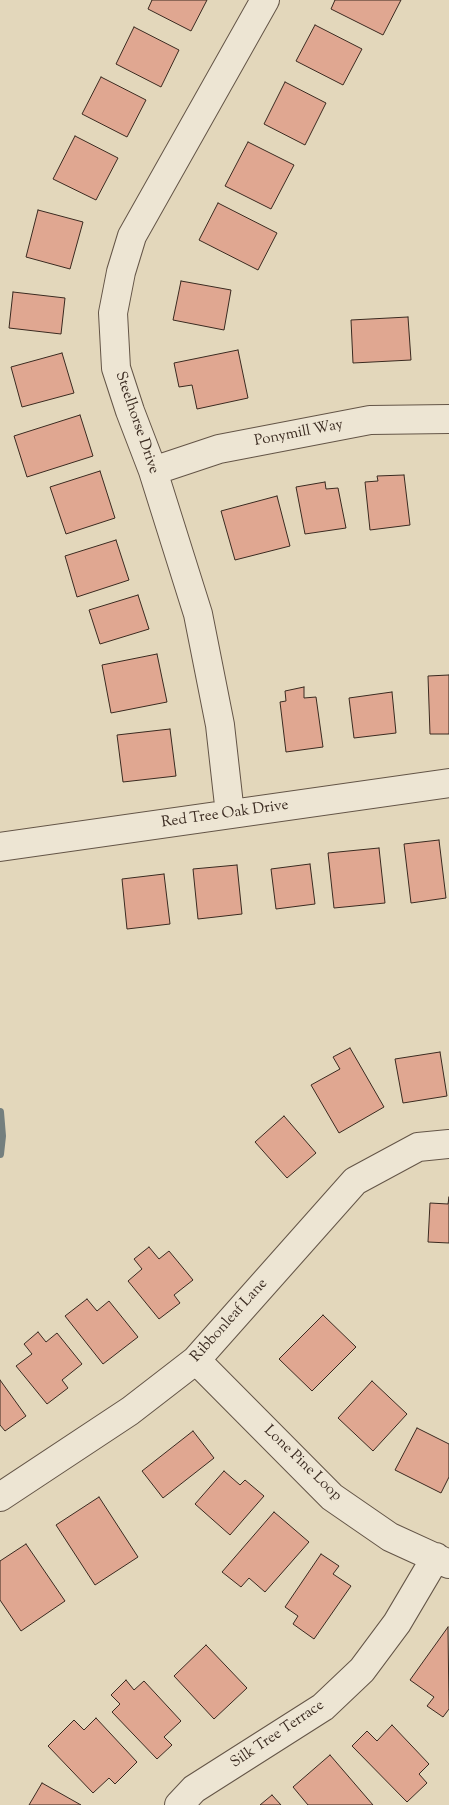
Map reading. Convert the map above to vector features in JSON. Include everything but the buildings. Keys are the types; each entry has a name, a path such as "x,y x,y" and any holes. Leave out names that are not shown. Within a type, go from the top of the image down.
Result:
{"street":[{"name":"Steelhorse Drive","path":"230,814 220,725 198,614 153,471 116,368 113,313 121,272 132,236 266,0"},
{"name":"Ponymill Way","path":"153,471 219,449 370,420 449,419"},
{"name":"Red Tree Oak Drive","path":"0,847 449,783"},
{"name":"Ribbonleaf Lane","path":"0,1497 130,1411 196,1360 355,1181 418,1147 449,1144"},
{"name":"Lone Pine Loop","path":"196,1360 332,1497 390,1537 443,1560"},
{"name":"Silk Tree Terrace","path":"179,1805 194,1790 323,1707 362,1670 443,1560"}],"waterway":[{"path":"0,1112 2,1136 0,1154"}]}
